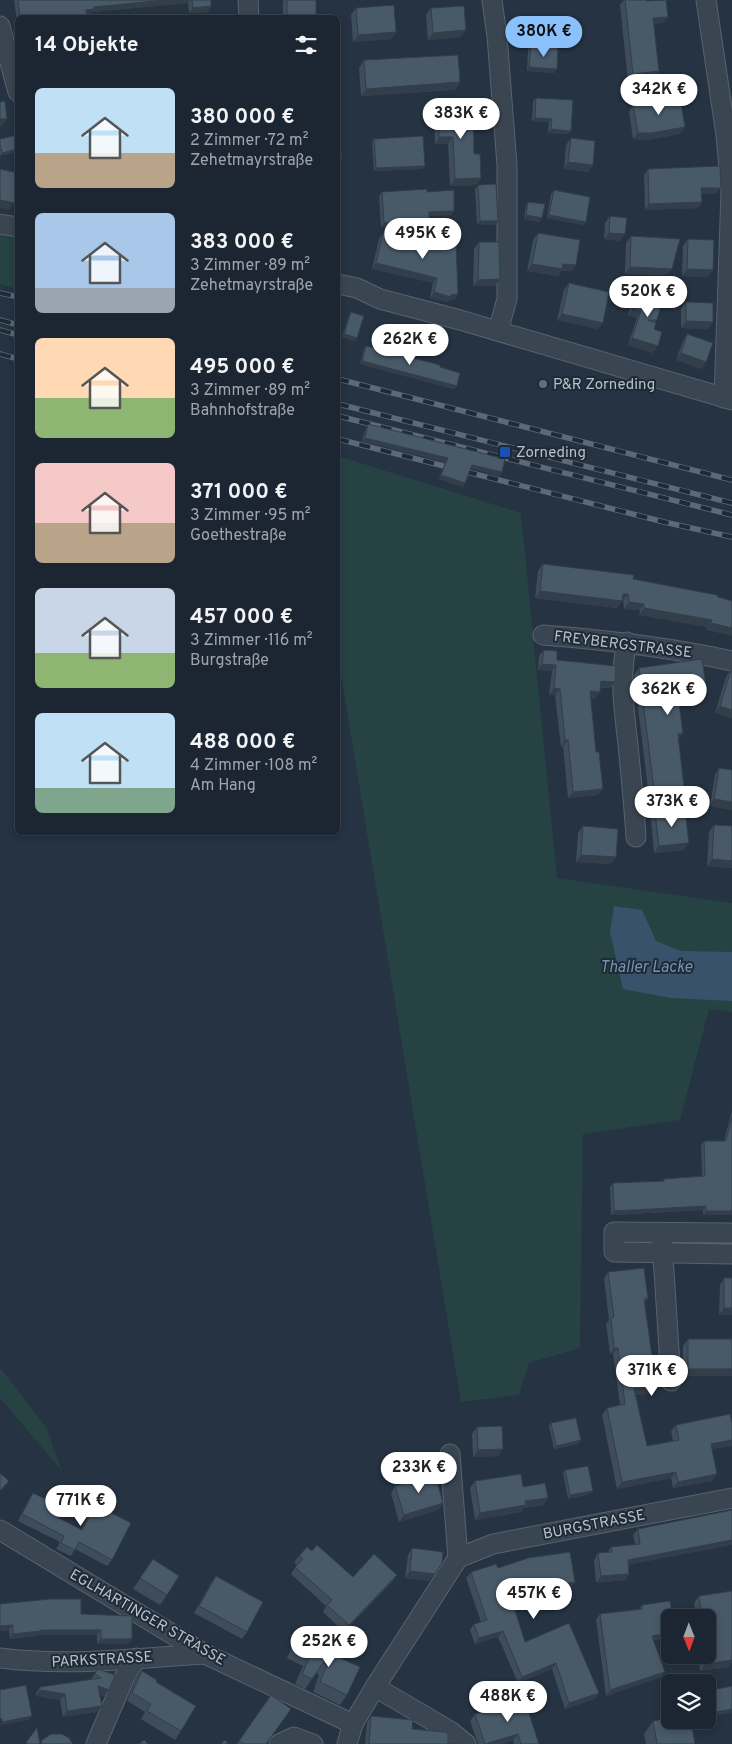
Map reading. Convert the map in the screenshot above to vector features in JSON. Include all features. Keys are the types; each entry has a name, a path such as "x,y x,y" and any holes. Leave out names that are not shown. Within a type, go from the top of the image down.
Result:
{"street":[{"path":"248,0 249,15"},
{"path":"492,0 498,36 507,165 507,299 498,331"},
{"path":"340,284 357,288 380,299 498,331 728,399 730,184 726,135 706,0"},
{"path":"0,26 15,81"},
{"path":"0,224 15,226"},
{"name":"FREYBERGSTRASSE","path":"543,635 627,642 692,652 732,661"},
{"path":"627,642 622,666 622,692 636,837"},
{"path":"732,1233 614,1232 614,1252 732,1254"},
{"path":"661,1233 664,1253 671,1381"},
{"path":"347,1744 353,1724 375,1687 458,1558 450,1454"},
{"name":"BURGSTRASSE","path":"458,1558 493,1544 732,1498"},
{"name":"EGLHARTINGER STRASSE","path":"0,1530 205,1654 353,1724"},
{"name":"PARKSTRASSE","path":"0,1658 42,1662 205,1654"},
{"path":"96,1744 126,1674 137,1658"},
{"path":"375,1687 450,1731 466,1744"},
{"path":"279,1744 294,1737 312,1744"}],"green space":[{"path":"0,230 15,233 15,288 0,284"},
{"path":"340,457 521,513 557,878 732,903 732,1012 709,1009 680,1120 583,1134 580,1348 529,1363 519,1395 461,1402 340,669"},
{"path":"0,1368 46,1427 62,1471 0,1398"}],"water":[{"name":"Thaller Lacke","path":"614,906 642,910 656,941 681,951 732,952 732,1001 671,998 623,989 610,932"}],"building":[{"path":"18,0 166,0 94,7 94,9 86,10 87,15 20,15"},
{"path":"192,0 211,0 211,6 193,8"},
{"path":"287,0 316,0 316,15 287,15"},
{"path":"625,0 666,0 668,17 653,18 659,71 633,74"},
{"path":"394,5 396,32 358,35 356,8"},
{"path":"464,6 466,30 433,33 431,8"},
{"path":"531,46 558,48 557,69 529,67"},
{"path":"458,55 460,82 366,89 364,60"},
{"path":"680,97 685,127 652,133 638,133 633,105"},
{"path":"536,98 573,100 571,131 551,129 552,119 535,118"},
{"path":"5,101 7,119 0,119 0,102"},
{"path":"473,106 474,154 480,154 481,178 455,179 453,137 439,137 438,107"},
{"path":"15,136 15,150 2,153 0,139"},
{"path":"423,136 425,166 376,168 374,139"},
{"path":"571,138 595,141 593,165 568,162"},
{"path":"720,166 721,188 701,188 702,202 649,204 648,169"},
{"path":"0,169 15,172 14,203 0,200"},
{"path":"496,184 498,221 480,221 478,185"},
{"path":"427,189 427,192 454,190 454,211 429,212 429,220 384,223 382,192"},
{"path":"554,190 590,197 586,222 549,215"},
{"path":"528,202 545,204 542,218 526,215"},
{"path":"610,216 627,218 625,234 609,233"},
{"path":"383,233 441,247 440,241 456,240 458,294 451,295 451,297 434,292 437,278 376,263"},
{"path":"538,233 580,240 576,265 563,264 562,269 532,264"},
{"path":"631,236 680,239 672,269 630,267"},
{"path":"688,239 714,240 713,270 687,269"},
{"path":"479,242 499,242 500,279 478,280"},
{"path":"569,283 609,292 603,323 562,314"},
{"path":"638,290 663,297 657,320 648,320 656,323 654,329 662,332 658,346 632,338 641,311 633,308"},
{"path":"686,302 713,303 713,322 686,321"},
{"path":"351,312 364,316 357,338 344,334"},
{"path":"687,334 713,343 706,362 681,353"},
{"path":"366,346 440,365 440,367 460,373 457,386 362,361"},
{"path":"368,424 505,459 502,472 472,465 465,483 441,475 448,458 365,438"},
{"path":"543,564 634,575 633,579 717,595 732,601 732,628 711,623 712,620 644,608 644,604 629,602 628,594 623,594 622,601 540,591"},
{"path":"544,650 557,651 557,660 616,666 615,682 601,681 600,692 590,691 596,752 599,752 603,789 573,792 568,740 565,740 560,689 554,688 556,665 542,664"},
{"path":"702,659 707,692 678,695 683,733 678,734 684,787 654,790 639,668"},
{"path":"732,671 732,710 720,706"},
{"path":"719,768 732,770 732,802 714,799"},
{"path":"685,810 689,843 659,846 655,813"},
{"path":"714,825 732,826 732,861 712,859"},
{"path":"583,826 618,829 616,857 581,855"},
{"path":"732,1117 732,1211 706,1211 706,1206 614,1211 613,1183 664,1181 664,1179 705,1176 704,1141 726,1141"},
{"path":"644,1268 648,1298 644,1299 652,1356 655,1356 659,1386 634,1389 647,1446 679,1440 676,1425 730,1414 732,1440 711,1444 717,1474 678,1482 676,1472 622,1482 607,1408 625,1404 618,1348 614,1348 611,1318 614,1317 608,1272"},
{"path":"724,1278 732,1278 732,1308 724,1308"},
{"path":"688,1339 732,1339 732,1369 688,1369"},
{"path":"576,1418 581,1440 556,1446 551,1423"},
{"path":"502,1426 503,1449 478,1450 477,1427"},
{"path":"588,1466 593,1491 570,1495 565,1470"},
{"path":"0,1473 9,1481 0,1491"},
{"path":"435,1474 443,1503 404,1515 395,1486"},
{"path":"521,1474 523,1487 545,1483 548,1498 525,1501 526,1505 480,1513 475,1481"},
{"path":"33,1493 62,1507 57,1517 82,1530 96,1505 131,1523 112,1560 79,1542 75,1550 61,1543 64,1536 22,1514"},
{"path":"732,1510 732,1540 628,1560 629,1574 601,1576 598,1553 612,1552 611,1547 640,1544 638,1529"},
{"path":"317,1545 353,1577 374,1554 397,1575 349,1625 327,1605 332,1600 295,1567 303,1559 299,1556 307,1547 312,1551"},
{"path":"412,1548 443,1552 442,1563 435,1574 410,1571"},
{"path":"570,1552 575,1582 534,1589 535,1591 511,1598 525,1642 569,1623 599,1693 569,1703 556,1663 522,1677 503,1631 479,1638 474,1624 487,1620 471,1572 496,1564 498,1568 528,1558"},
{"path":"153,1559 179,1576 167,1595 140,1578"},
{"path":"216,1576 263,1602 247,1632 199,1606"},
{"path":"732,1591 732,1660 716,1662 716,1609 701,1609 699,1596"},
{"path":"50,1599 81,1599 81,1614 132,1616 132,1639 101,1639 101,1630 41,1630 13,1634 13,1625 0,1626 0,1604"},
{"path":"670,1601 671,1609 661,1609 661,1634 652,1636 665,1672 610,1690 600,1614 642,1609 642,1605"},
{"path":"298,1639 360,1667 347,1695 320,1682 327,1665 323,1663 312,1679 302,1674 310,1656 294,1647"},
{"path":"97,1669 115,1675 109,1690 98,1686 102,1706 67,1711 65,1694 40,1690 40,1687 101,1678 95,1674"},
{"path":"142,1671 157,1680 156,1682 196,1706 181,1731 147,1711 151,1704 132,1693"},
{"path":"26,1685 32,1716 2,1722 2,1719 0,1719 0,1690"},
{"path":"732,1686 732,1709 717,1712 716,1689"},
{"path":"271,1695 291,1709 266,1744 244,1744 239,1741"},
{"path":"524,1698 539,1744 521,1744 518,1734 485,1744 475,1714"},
{"path":"371,1716 413,1720 412,1729 445,1732 448,1733 448,1743 461,1744 369,1744"},
{"path":"661,1720 661,1729 692,1729 695,1744 657,1744 653,1721"},
{"path":"37,1728 40,1744 26,1744 27,1741"},
{"path":"51,1734 62,1734 69,1738 73,1744 41,1744 42,1740"},
{"path":"144,1740 148,1744 139,1744"}],"railway":[{"path":"0,293 15,296"},
{"path":"0,320 15,324"},
{"path":"0,330 15,334"},
{"path":"0,354 15,358"},
{"path":"340,380 732,480"},
{"path":"340,405 732,503"},
{"path":"340,417 732,515"},
{"path":"340,440 664,522 732,537"}],"place":[{"name":"P&R Zorneding","path":"543,384"},
{"name":"Zorneding","path":"505,452"}]}
